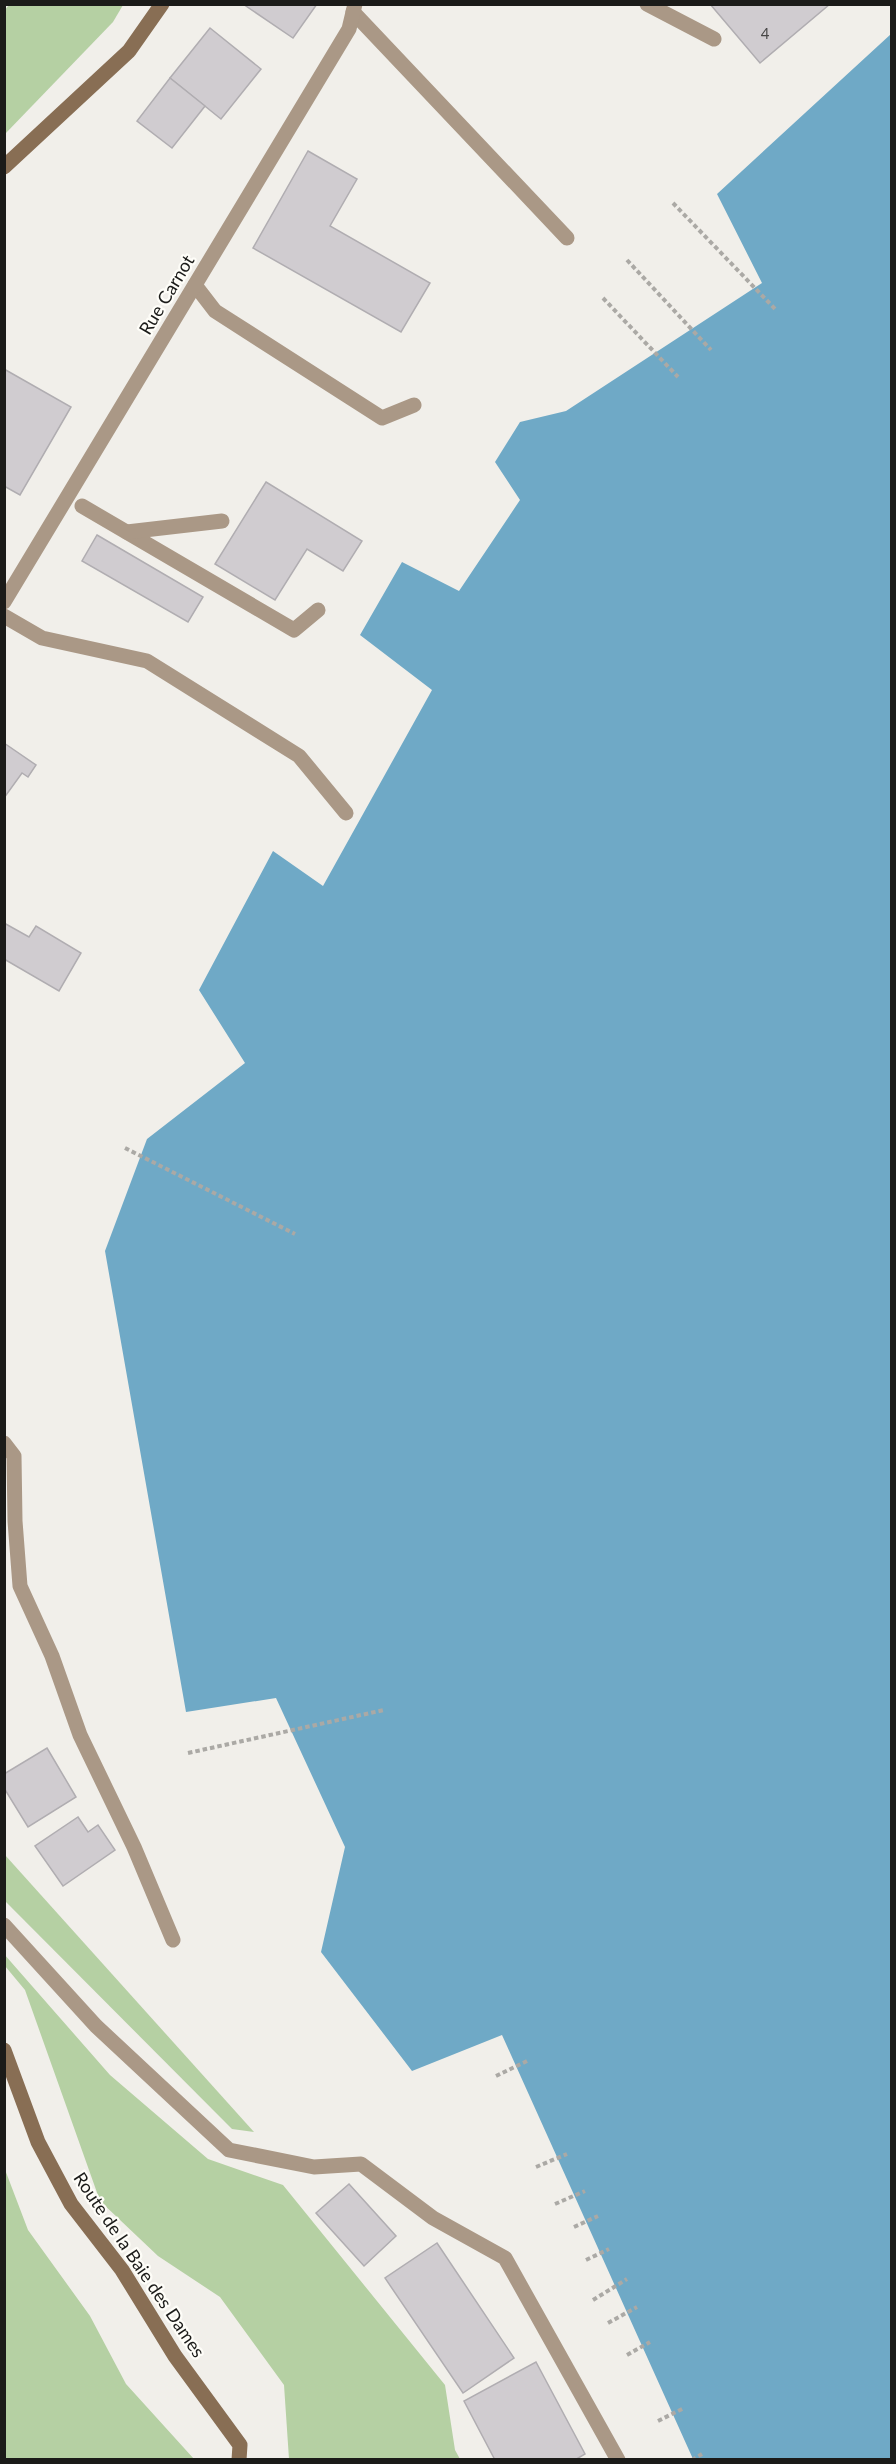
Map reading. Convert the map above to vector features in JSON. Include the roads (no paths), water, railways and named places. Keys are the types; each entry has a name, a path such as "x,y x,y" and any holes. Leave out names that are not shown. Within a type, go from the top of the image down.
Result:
{"main road":[{"path":"4,167 129,51 162,4"},
{"name":"Route de la Baie des Dames","path":"4,2050 38,2142 71,2204 122,2270 175,2356 241,2455"}],"street":[{"path":"647,4 714,39"},
{"path":"354,8 567,238"},
{"name":"Rue Carnot","path":"4,602 349,29 354,8"},
{"path":"195,285 215,311 382,418 414,405"},
{"path":"82,506 294,630 318,610"},
{"path":"127,532 222,521"},
{"path":"4,616 42,638 147,661 299,756 346,813"},
{"path":"4,1443 14,1456 15,1521 20,1586 52,1656 81,1735 134,1847 173,1940"},
{"path":"4,1925 96,2026 229,2150 314,2167 361,2164 434,2218 505,2258 618,2460"}],"water":[{"path":"891,34 891,2459 693,2459 502,2035 412,2071 321,1952 345,1847 276,1698 186,1712 105,1251 147,1139 245,1063 199,990 273,851 323,886 432,690 360,635 402,562 459,591 520,500 495,462 520,422 566,411 762,283 717,194"}]}
